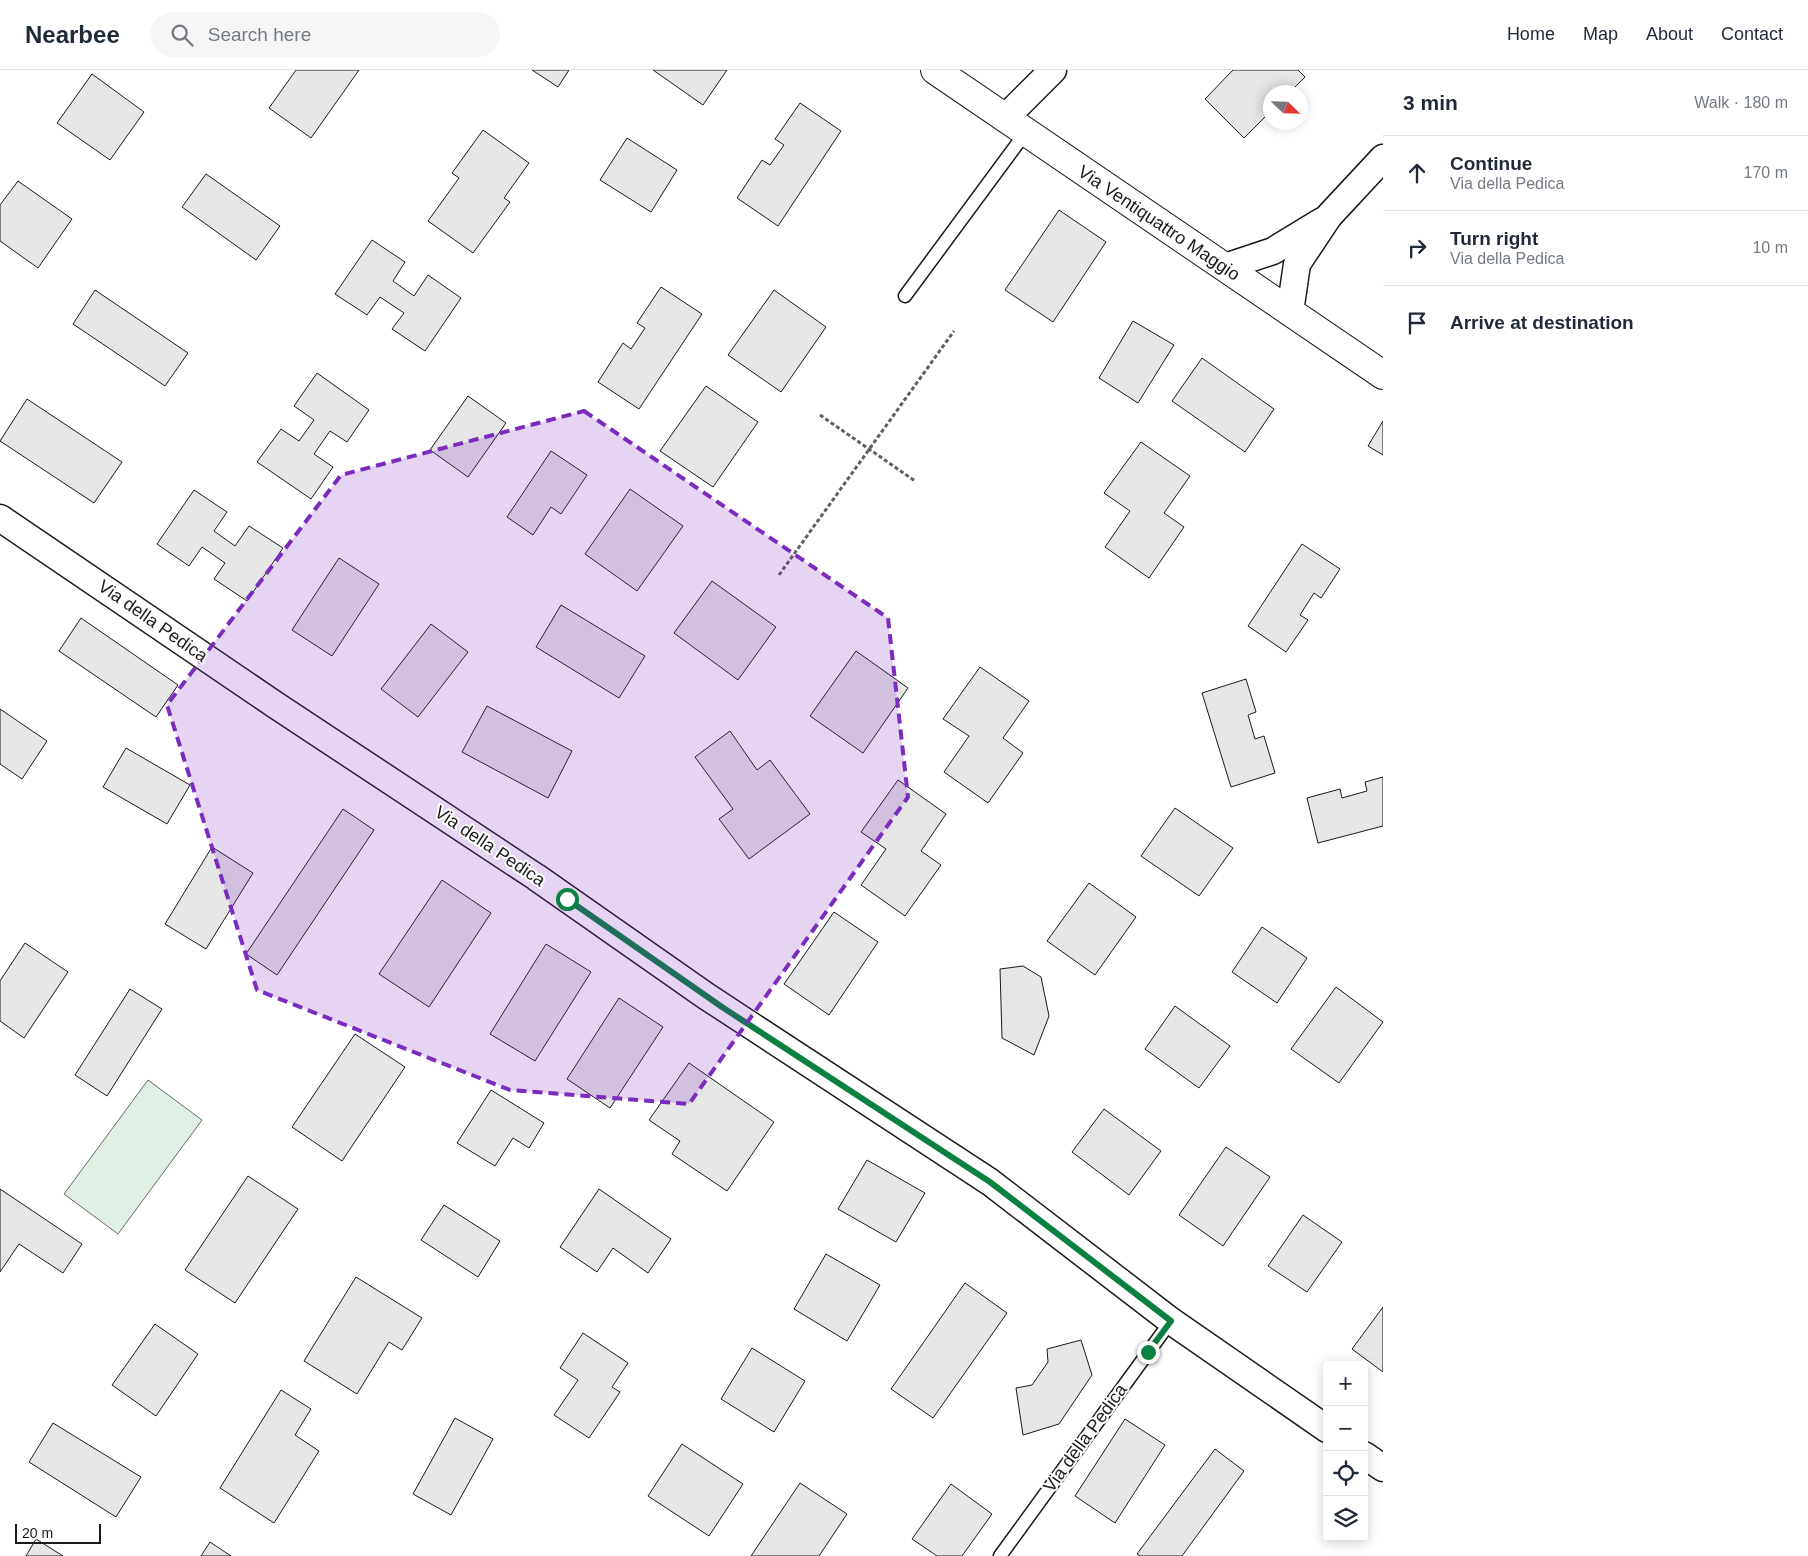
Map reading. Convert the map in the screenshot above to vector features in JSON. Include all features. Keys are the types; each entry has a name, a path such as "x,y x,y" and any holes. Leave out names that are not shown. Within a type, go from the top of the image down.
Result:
{"main road":[{"name":"Via Ventiquattro Maggio","path":"935,70 1383,375"}],"street":[{"path":"1015,125 1053,70"},
{"path":"1290,312 1297,264 1329,216 1383,158"},
{"path":"1225,268 1273,251 1329,216"},
{"name":"Via della Pedica","path":"0,518 277,706 536,877 714,1002 990,1182 1171,1321 1323,1425"},
{"path":"1368,1458 1383,1468"}],"lane":[{"path":"905,296 1015,125"},
{"name":"Via della Pedica","path":"1000,1556 1171,1321"}],"path":[{"path":"779,575 954,331"},
{"path":"820,415 915,480"}],"highlighted area":[{"path":"584,411 888,618 908,797 689,1104 510,1090 257,990 167,705 341,475"}],"green space":[{"path":"148,1080 202,1120 118,1234 64,1194"}],"building":[{"path":"296,70 359,70 311,138 269,108"},
{"path":"532,70 569,70 558,87"},
{"path":"653,70 727,70 703,105"},
{"path":"1233,70 1298,70 1305,77 1297,85 1263,85 1263,119 1244,138 1205,99"},
{"path":"92,74 144,112 110,160 57,123"},
{"path":"800,103 841,131 778,226 737,198 762,160 770,165 784,145 775,139"},
{"path":"483,130 529,163 504,198 510,202 473,253 428,221 459,178 452,173"},
{"path":"627,138 677,170 651,212 600,180"},
{"path":"206,174 280,226 256,260 182,207"},
{"path":"18,181 72,219 38,268 0,241 0,205"},
{"path":"1059,210 1106,242 1053,322 1005,290"},
{"path":"372,240 405,262 393,281 414,296 428,275 461,298 425,351 392,329 404,313 380,297 367,315 335,294"},
{"path":"661,287 702,314 639,409 598,382 623,343 631,349 645,328 637,323"},
{"path":"95,290 188,353 165,386 73,324"},
{"path":"774,290 826,327 781,392 728,355"},
{"path":"1133,321 1174,345 1138,403 1099,378"},
{"path":"1202,358 1274,409 1245,452 1172,401"},
{"path":"317,373 369,410 347,442 330,431 314,454 333,467 311,499 257,462 281,429 299,441 314,420 294,406"},
{"path":"706,386 758,422 713,487 660,451"},
{"path":"468,396 506,423 468,477 430,450"},
{"path":"27,399 122,462 94,503 0,441"},
{"path":"1383,421 1383,455 1368,446"},
{"path":"1141,442 1190,476 1164,513 1184,527 1149,578 1105,547 1130,511 1104,493"},
{"path":"551,451 587,475 561,514 551,507 533,535 507,517"},
{"path":"630,489 683,526 637,591 585,554"},
{"path":"194,490 227,512 214,531 235,546 249,526 283,548 247,601 214,579 225,563 202,547 189,566 157,544"},
{"path":"1302,544 1340,569 1321,598 1314,593 1300,615 1308,620 1286,652 1248,626"},
{"path":"339,558 379,584 332,656 292,630"},
{"path":"712,581 776,627 738,680 674,633"},
{"path":"561,605 645,656 619,698 536,647"},
{"path":"81,618 178,685 156,717 59,651"},
{"path":"431,624 468,652 418,717 381,689"},
{"path":"856,651 908,688 863,753 810,716"},
{"path":"980,667 1029,701 1003,738 1023,753 988,803 944,772 969,736 943,719"},
{"path":"1246,679 1256,712 1248,715 1255,739 1264,736 1275,773 1231,787 1202,693"},
{"path":"487,706 572,751 548,798 462,752"},
{"path":"0,709 47,741 22,779 0,764"},
{"path":"730,731 757,770 770,760 810,814 749,859 719,819 733,809 695,757"},
{"path":"126,748 190,785 167,824 103,787"},
{"path":"1383,777 1383,826 1318,843 1307,798 1340,789 1342,798 1367,791 1365,782"},
{"path":"898,780 946,814 921,851 941,865 905,916 861,885 886,849 861,832"},
{"path":"1175,808 1233,848 1199,896 1141,856"},
{"path":"343,809 374,830 277,975 246,954"},
{"path":"212,847 253,873 206,949 165,924"},
{"path":"442,880 491,913 429,1007 379,974"},
{"path":"1089,883 1136,917 1095,975 1047,941"},
{"path":"834,912 878,942 829,1015 784,984"},
{"path":"1262,927 1307,958 1277,1003 1232,972"},
{"path":"25,943 68,972 24,1038 0,1021 0,981"},
{"path":"546,944 591,972 535,1061 490,1034"},
{"path":"1023,966 1041,977 1049,1016 1034,1055 1002,1038 1000,969"},
{"path":"1336,987 1383,1022 1339,1083 1291,1049"},
{"path":"130,989 162,1009 107,1096 75,1075"},
{"path":"619,998 663,1027 610,1108 567,1079"},
{"path":"1175,1006 1230,1046 1199,1088 1145,1049"},
{"path":"355,1034 405,1067 342,1161 292,1127"},
{"path":"689,1063 774,1122 727,1191 672,1154 680,1141 649,1120"},
{"path":"491,1090 544,1123 529,1148 513,1138 495,1166 457,1143"},
{"path":"1104,1109 1161,1151 1129,1195 1072,1152"},
{"path":"1226,1147 1270,1177 1223,1246 1179,1215"},
{"path":"867,1160 925,1193 896,1242 838,1209"},
{"path":"248,1176 298,1209 235,1303 185,1270"},
{"path":"0,1189 82,1244 63,1273 19,1244 0,1272"},
{"path":"599,1189 671,1239 648,1273 613,1248 597,1272 560,1247"},
{"path":"444,1205 500,1241 478,1277 421,1240"},
{"path":"1303,1215 1342,1242 1307,1292 1268,1266"},
{"path":"826,1254 880,1285 847,1341 794,1309"},
{"path":"356,1277 422,1318 402,1350 389,1342 357,1394 304,1361"},
{"path":"965,1283 1007,1313 933,1418 891,1389"},
{"path":"1383,1307 1383,1372 1352,1349"},
{"path":"155,1324 198,1354 156,1416 112,1385"},
{"path":"583,1333 628,1363 612,1387 620,1392 589,1438 554,1415 578,1380 560,1368"},
{"path":"1081,1340 1092,1375 1059,1424 1023,1435 1016,1388 1032,1385 1048,1362 1047,1349"},
{"path":"752,1348 805,1381 774,1432 721,1399"},
{"path":"281,1390 311,1409 295,1435 319,1451 274,1523 220,1488"},
{"path":"455,1418 493,1439 451,1515 413,1494"},
{"path":"1125,1419 1165,1445 1115,1523 1075,1496"},
{"path":"53,1423 141,1477 116,1517 29,1462"},
{"path":"682,1444 743,1484 709,1536 648,1496"},
{"path":"1215,1449 1244,1471 1182,1556 1140,1556 1137,1554"},
{"path":"800,1483 847,1514 819,1556 751,1556"},
{"path":"951,1484 992,1514 962,1556 937,1556 912,1539"},
{"path":"36,1539 63,1556 26,1556"},
{"path":"210,1542 231,1556 201,1556"}],"route":[{"path":"567,899 690,986 852,1094 990,1182 1171,1321 1148,1352"}]}
